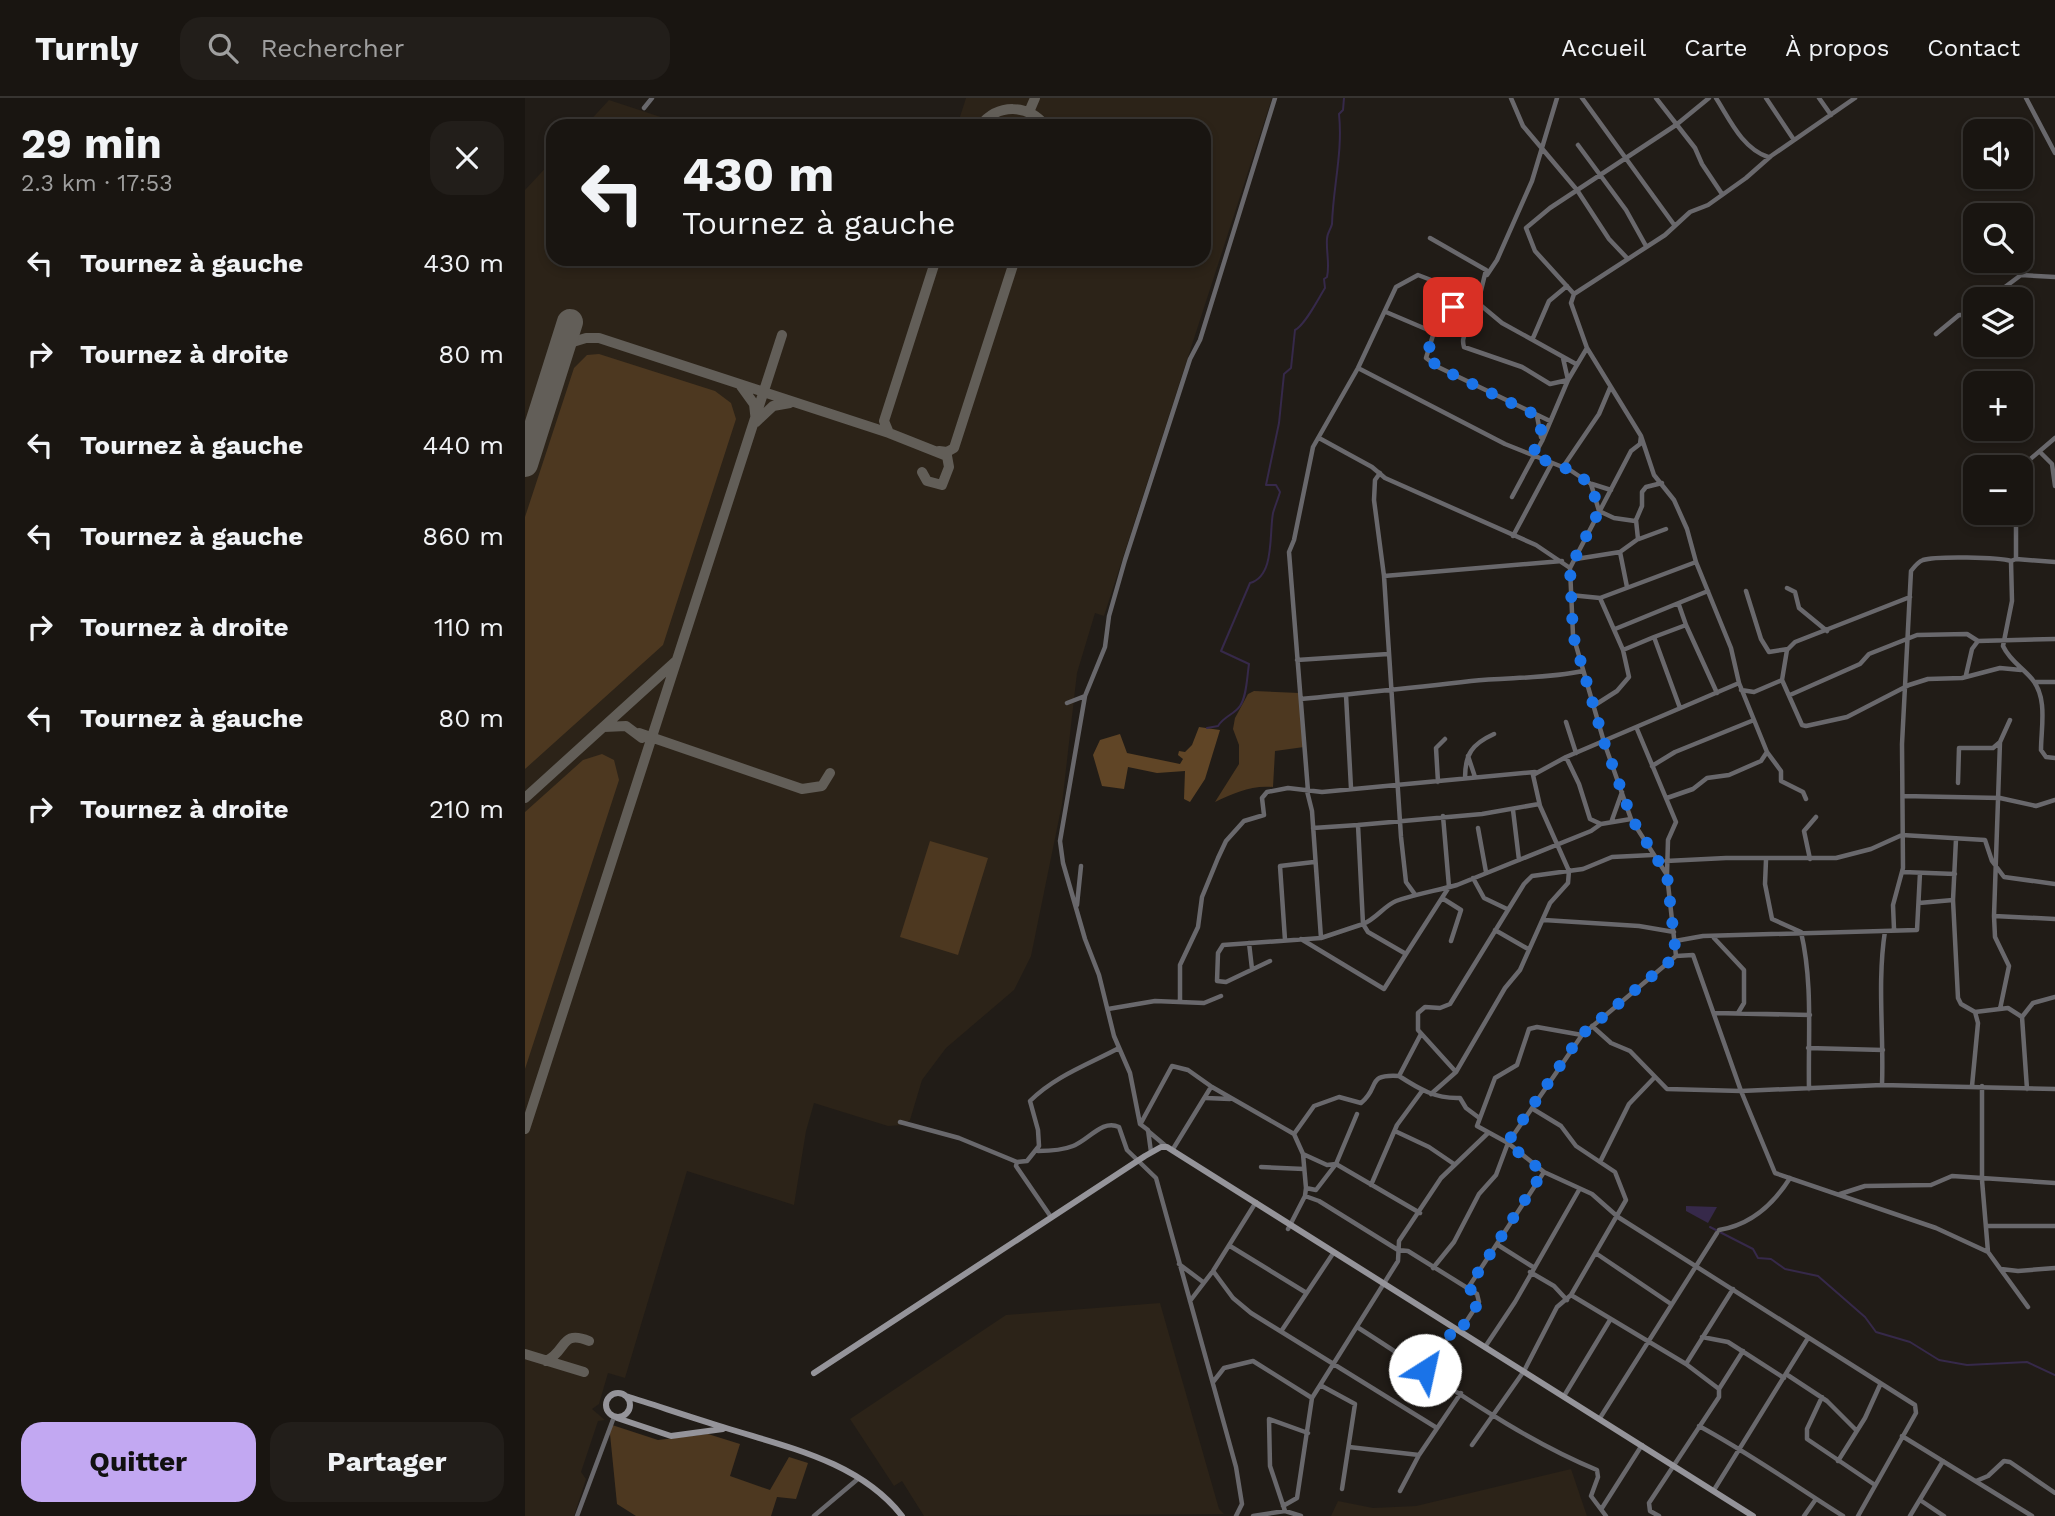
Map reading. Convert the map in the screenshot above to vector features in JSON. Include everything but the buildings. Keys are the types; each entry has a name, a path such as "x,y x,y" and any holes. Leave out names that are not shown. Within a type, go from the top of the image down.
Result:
{"street":[{"path":"644,98 644,108 652,98"},
{"path":"1275,98 1200,340 1190,359 1125,560 1109,616 1105,647 1084,696 1060,841 1063,863 1129,1073 1140,1124 1170,1148 1289,1226 1335,1251 1752,1516"},
{"path":"1511,98 1524,126 1577,190 1591,216 1627,258"},
{"path":"1478,303 1487,275 1516,219 1557,98"},
{"path":"1582,98 1675,226"},
{"path":"1656,98 1695,148 1722,194"},
{"path":"1527,226 1676,125 1709,98"},
{"path":"1716,98 1745,143 1756,153 1769,157"},
{"path":"1766,98 1794,140"},
{"path":"1819,98 1831,115"},
{"path":"1806,799 1803,792 1781,781 1781,771 1767,752 1741,690 1731,648 1696,562 1687,529 1662,483 1654,475 1641,436 1587,348 1571,303 1574,294 1675,226 1690,212 1707,205 1747,178 1769,157 1855,98"},
{"path":"2026,98 2055,153"},
{"path":"1578,145 1626,210 1646,246"},
{"path":"1516,219 1527,226 1535,251 1574,294"},
{"path":"1430,237 1435,243 1484,268 1487,275"},
{"path":"1321,938 1289,552 1294,540 1311,455 1399,284 1419,275 1448,286 1463,301 1468,326 1462,336 1464,346 1523,368 1550,384 1567,380"},
{"path":"2005,287 2021,275 2055,276"},
{"path":"1533,338 1549,301 1567,286"},
{"path":"1550,421 1428,359 1425,354 1433,332 1453,307 1463,301 1478,303 1502,323 1576,364"},
{"path":"1386,312 1433,332"},
{"path":"1936,334 1959,315 1963,315"},
{"path":"1511,497 1531,455 1542,441 1567,380 1587,348"},
{"path":"1563,357 1567,380"},
{"path":"1358,368 1531,455 1563,467 1599,489 1611,490"},
{"path":"1563,467 1599,414 1611,387"},
{"path":"1536,415 1540,422 1542,441"},
{"path":"1641,436 1640,444 1631,452 1570,568 1570,595 1573,635 1604,742 1632,819 1667,875"},
{"path":"1319,438 1380,473 1513,536 1563,561 1570,568"},
{"path":"2033,459 2055,438"},
{"path":"2041,453 2052,464 2055,486"},
{"path":"1513,536 1552,463"},
{"path":"1380,473 1375,480 1374,500 1384,576 1404,871 1408,887 1414,893"},
{"path":"1638,539 1635,522 1643,489 1662,483"},
{"path":"1591,484 1599,511"},
{"path":"1599,511 1635,522"},
{"path":"2015,525 2012,601 2008,632 2004,641 2008,655 2040,692 2041,750 2046,757 2055,758"},
{"path":"1576,559 1620,552 1638,539 1665,529"},
{"path":"1620,552 1627,587"},
{"path":"1894,929 1893,905 1903,872 1902,744 1911,571 1922,560 1959,560 1967,556 2055,562"},
{"path":"1384,576 1422,575 1563,561"},
{"path":"1570,595 1600,598 1696,562"},
{"path":"1787,588 1795,592 1799,608 1827,631"},
{"path":"1615,629 1708,591"},
{"path":"1746,591 1766,651 1788,649"},
{"path":"1910,597 1795,642 1788,649 1782,680 1801,724 1806,726 1847,717 1906,687 1928,679 1966,676 1990,669 2021,670"},
{"path":"1595,705 1617,691 1629,677 1623,650 1600,598"},
{"path":"1679,605 1717,693"},
{"path":"1623,650 1686,625"},
{"path":"1790,695 1860,664 1869,654 1908,637 1926,633 1972,635 1978,641 2055,639"},
{"path":"1654,637 1681,708"},
{"path":"1966,676 1972,649 1978,641"},
{"path":"1297,660 1388,654"},
{"path":"1301,699 1470,681 1550,678 1583,671"},
{"path":"1741,690 1754,692 1782,680"},
{"path":"2034,682 2055,682"},
{"path":"1179,1000 1180,965 1198,927 1202,898 1226,841 1246,819 1264,815 1262,798 1267,792 1288,788 1321,793 1398,783 1438,782 1536,772 1739,683"},
{"path":"1346,695 1351,788"},
{"path":"1067,703 1084,696"},
{"path":"1652,766 1675,752 1754,720"},
{"path":"2000,1009 2009,965 1995,937 1994,916 1998,880 2000,742 2010,720"},
{"path":"1566,722 1576,753"},
{"path":"1637,729 1675,822 1668,840 1666,861 1676,956"},
{"path":"1465,778 1467,755 1471,747 1494,734"},
{"path":"1438,782 1436,748 1445,739"},
{"path":"1958,783 1959,748 1993,748 2000,742"},
{"path":"1764,759 1767,752"},
{"path":"1467,755 1475,777"},
{"path":"1566,757 1579,784 1590,819 1601,824"},
{"path":"1667,798 1693,789 1707,778 1729,775 1764,759 1772,759"},
{"path":"1431,1094 1456,1072 1505,988 1520,970 1551,903 1567,883 1569,872 1539,804 1532,779 1536,772"},
{"path":"1612,820 1622,791"},
{"path":"1903,796 2000,797 2036,806 2055,800"},
{"path":"1313,828 1513,810 1539,804"},
{"path":"1513,810 1519,860"},
{"path":"1301,938 1384,989 1449,887 1443,816"},
{"path":"1810,859 1804,831 1817,817"},
{"path":"1270,961 1226,982 1217,981 1220,946 1321,938 1363,924 1394,902 1407,899 1414,893 1449,887 1591,831 1601,824 1612,820 1632,819"},
{"path":"1358,825 1363,924 1368,932 1406,954"},
{"path":"1478,828 1486,872"},
{"path":"1666,861 1836,858 1871,849 1902,835 1979,838 1985,840 1997,870 2004,877"},
{"path":"1956,839 1953,900 1958,998 1961,1004 1975,1012 2015,1009 2022,1017 2027,1089"},
{"path":"1456,1072 1421,1034 1416,1022 1418,1013 1425,1007 1440,1008 1450,1004 1507,909 1532,876 1569,872 1615,857 1653,855"},
{"path":"1766,859 1765,884 1772,919 1801,932 1807,950 1809,1089"},
{"path":"1285,940 1280,866 1314,862"},
{"path":"1077,906 1081,866"},
{"path":"1903,872 1955,874"},
{"path":"1675,941 1801,932 1917,930 1920,873"},
{"path":"1998,880 2004,877 2055,884"},
{"path":"1472,878 1484,898 1507,909"},
{"path":"1431,892 1461,910 1451,941"},
{"path":"1919,903 1953,900"},
{"path":"1994,916 2055,919"},
{"path":"1543,920 1639,926 1674,932"},
{"path":"1495,930 1528,949"},
{"path":"1882,1085 1880,996 1885,931"},
{"path":"1713,937 1744,970 1744,1003 1738,1013"},
{"path":"1249,943 1252,969"},
{"path":"1433,1268 1454,1242 1479,1194 1496,1175 1507,1143 1533,1109 1581,1035 1676,956 1693,955 1741,1091 1775,1173 1936,1228 1988,1252 2028,1307"},
{"path":"1108,1009 1124,1004 1179,1000 1204,1003 1221,996"},
{"path":"2022,1017 2033,1003 2055,997"},
{"path":"1972,1086 1978,1023 1975,1012"},
{"path":"1714,1013 1810,1015"},
{"path":"1581,1035 1537,1027 1529,1029 1517,1065 1495,1078 1478,1117 1477,1126 1507,1143 1543,1172 1552,1173 1579,1190 1592,1194 1619,1217 1916,1409 1858,1516"},
{"path":"1592,1027 1611,1044 1630,1051 1667,1089 1741,1091 1882,1085 2055,1089"},
{"path":"1399,1076 1421,1034"},
{"path":"1038,1151 1038,1129 1030,1101 1077,1067 1099,1060 1119,1048"},
{"path":"1808,1048 1883,1049"},
{"path":"1140,1124 1172,1066 1188,1070 1212,1087 1294,1134 1303,1154 1306,1188 1305,1196 1289,1226"},
{"path":"1294,1134 1314,1106 1339,1097 1361,1103 1376,1079 1382,1075 1399,1076 1431,1094 1460,1098 1465,1108 1478,1117"},
{"path":"1600,1162 1629,1104 1654,1078"},
{"path":"1982,1086 1982,1180 1988,1252"},
{"path":"814,1373 1151,1152 1170,1148 1212,1087"},
{"path":"1370,1185 1397,1132 1397,1125 1422,1091"},
{"path":"1206,1098 1234,1100"},
{"path":"1472,1445 1524,1371 1557,1307 1569,1298 1619,1217 1626,1200 1621,1181 1615,1172 1576,1146 1561,1126 1533,1109"},
{"path":"1306,1188 1316,1190 1336,1164 1357,1114"},
{"path":"900,1122 960,1138 1017,1162 1027,1161 1038,1151 1073,1146 1103,1127 1113,1124 1119,1127 1124,1146 1156,1178 1241,1493 1242,1504 1235,1516"},
{"path":"1148,1130 1151,1152"},
{"path":"1397,1132 1429,1147 1454,1164"},
{"path":"1253,1516 1284,1509 1297,1498 1312,1398 1398,1261 1399,1241 1441,1178 1487,1133"},
{"path":"1303,1154 1327,1165 1336,1164 1420,1213"},
{"path":"1017,1162 1016,1166 1051,1218"},
{"path":"1261,1167 1304,1169"},
{"path":"1468,1288 1499,1245 1543,1172"},
{"path":"1839,1195 1865,1186 1931,1185 1952,1176 2055,1183"},
{"path":"1600,1418 1718,1231 1743,1225 1770,1205 1790,1178"},
{"path":"1485,1346 1515,1302 1579,1190"},
{"path":"1305,1196 1318,1201 1398,1250 1408,1251 1480,1298 1425,1370"},
{"path":"1190,1302 1230,1246 1256,1202"},
{"path":"1986,1226 2055,1226"},
{"path":"1499,1245 1569,1298 1686,1364 1719,1389"},
{"path":"1230,1246 1305,1292"},
{"path":"1282,1330 1335,1251"},
{"path":"1597,1254 1671,1304"},
{"path":"1178,1264 1203,1282"},
{"path":"2001,1268 2018,1271 2055,1268"},
{"path":"1213,1271 1233,1298 1251,1312 1437,1427"},
{"path":"1686,1364 1733,1289"},
{"path":"1564,1396 1610,1320"},
{"path":"1357,1327 1495,1414 1563,1454 1597,1470 1598,1477 1591,1496 1606,1516"},
{"path":"1702,1337 1728,1342 1822,1397 1857,1431"},
{"path":"1714,1490 1808,1338"},
{"path":"1659,1516 1650,1511 1649,1503 1719,1397 1719,1389 1743,1351"},
{"path":"1213,1383 1224,1367 1254,1361 1312,1398"},
{"path":"1321,1385 1355,1404 1342,1489"},
{"path":"1838,1461 1857,1431 1880,1385"},
{"path":"1399,1491 1419,1455 1461,1393"},
{"path":"725,1428 671,1436 615,1417 606,1408 607,1401 615,1394 626,1396 820,1458 860,1478 889,1501 902,1516"},
{"path":"577,1516 615,1417 629,1410 626,1396"},
{"path":"1822,1397 1807,1430 1807,1439 1875,1485"},
{"path":"1301,1516 1284,1509 1270,1466 1269,1419 1308,1433"},
{"path":"1699,1426 1739,1448 1772,1473 1843,1516"},
{"path":"1902,1436 2032,1516"},
{"path":"1602,1508 1642,1445"},
{"path":"1349,1447 1419,1455"},
{"path":"1910,1516 1943,1461"},
{"path":"1976,1482 1988,1476 2004,1461 2010,1462 2055,1491"},
{"path":"814,1516 860,1478"},
{"path":"1804,1516 1816,1499"},
{"path":"1920,1500 1944,1516"}],"shaded area":[{"path":"966,98 1272,98 1104,616 1095,613 1077,673 1062,804 1031,956 1014,990 946,1048 922,1080 910,1120 902,1125 888,1126 814,1103 806,1131 794,1205 687,1171 625,1378 608,1373 599,1404 592,1409 605,1420 598,1421 581,1472 586,1479 574,1516 525,1516 525,190 546,168 546,266 1211,266 1211,119 959,119"},
{"path":"609,100 667,119 591,119"},
{"path":"599,354 715,391 731,403 736,419 663,645 525,769 525,517 574,368 587,355"},
{"path":"1254,691 1299,693 1304,747 1275,751 1273,787 1250,788 1215,802 1239,764 1239,745 1233,729 1235,718 1248,694"},
{"path":"1199,727 1220,730 1205,779 1190,802 1184,799 1185,771 1157,773 1128,767 1124,789 1102,786 1093,755 1100,740 1120,734 1127,753 1180,764 1183,759 1178,755 1179,751 1185,752 1192,745"},
{"path":"602,754 614,760 619,780 525,1069 525,812 583,760"},
{"path":"930,841 988,858 958,955 900,937"},
{"path":"1686,1206 1717,1207 1708,1223 1686,1211"},
{"path":"1160,1303 1219,1509 1224,1514 924,1516 902,1481 894,1486 850,1419 1006,1315"},
{"path":"609,1424 658,1440 708,1434 740,1444 730,1476 770,1490 789,1457 808,1463 796,1499 777,1497 771,1516 636,1516 617,1504"},
{"path":"1571,1469 1587,1516 1331,1516 1338,1501 1373,1508 1416,1506"}],"waterway":[{"path":"1207,728 1218,726 1238,709 1245,691 1249,664 1221,651 1250,583 1264,572 1267,563 1273,513 1280,492 1276,485 1266,485 1279,423 1284,374 1291,368 1295,330 1307,317 1325,288 1324,279 1327,277 1328,267 1327,237 1332,224 1339,156 1339,114 1343,110 1344,98"},
{"path":"1710,1227 1753,1249 1758,1258 1771,1259 1785,1269 1818,1276 1865,1317 1876,1332 1910,1342 1939,1360 1967,1365 2027,1362 2055,1375"}],"taxiway":[{"path":"1029,112 1035,98"},
{"path":"986,119 995,113 1013,109 1031,113 1039,119"},
{"path":"889,433 884,421 934,266"},
{"path":"939,451 947,452 954,448 1013,266"},
{"path":"525,1129 782,335"},
{"path":"563,345 586,338 599,338 889,433 947,456 949,467 942,485 927,481 922,472"},
{"path":"741,386 754,404 756,422 773,406 790,403"},
{"path":"525,798 676,661"},
{"path":"604,727 626,726 642,738"},
{"path":"639,733 802,789 822,786 830,773"},
{"path":"546,1361 568,1340 580,1338 589,1341"},
{"path":"525,1354 584,1372"}],"runway":[{"path":"525,464 570,322"}],"route":[{"path":"1425,1370 1455,1328 1460,1331 1479,1302 1477,1294 1468,1288 1509,1229 1543,1172 1507,1143 1533,1109 1581,1035 1676,956 1667,875 1632,819 1604,742 1573,635 1570,568 1599,511 1591,484 1570,470 1531,455 1542,441 1540,422 1536,415 1438,367 1426,358 1427,346 1434,332 1453,307"}]}
